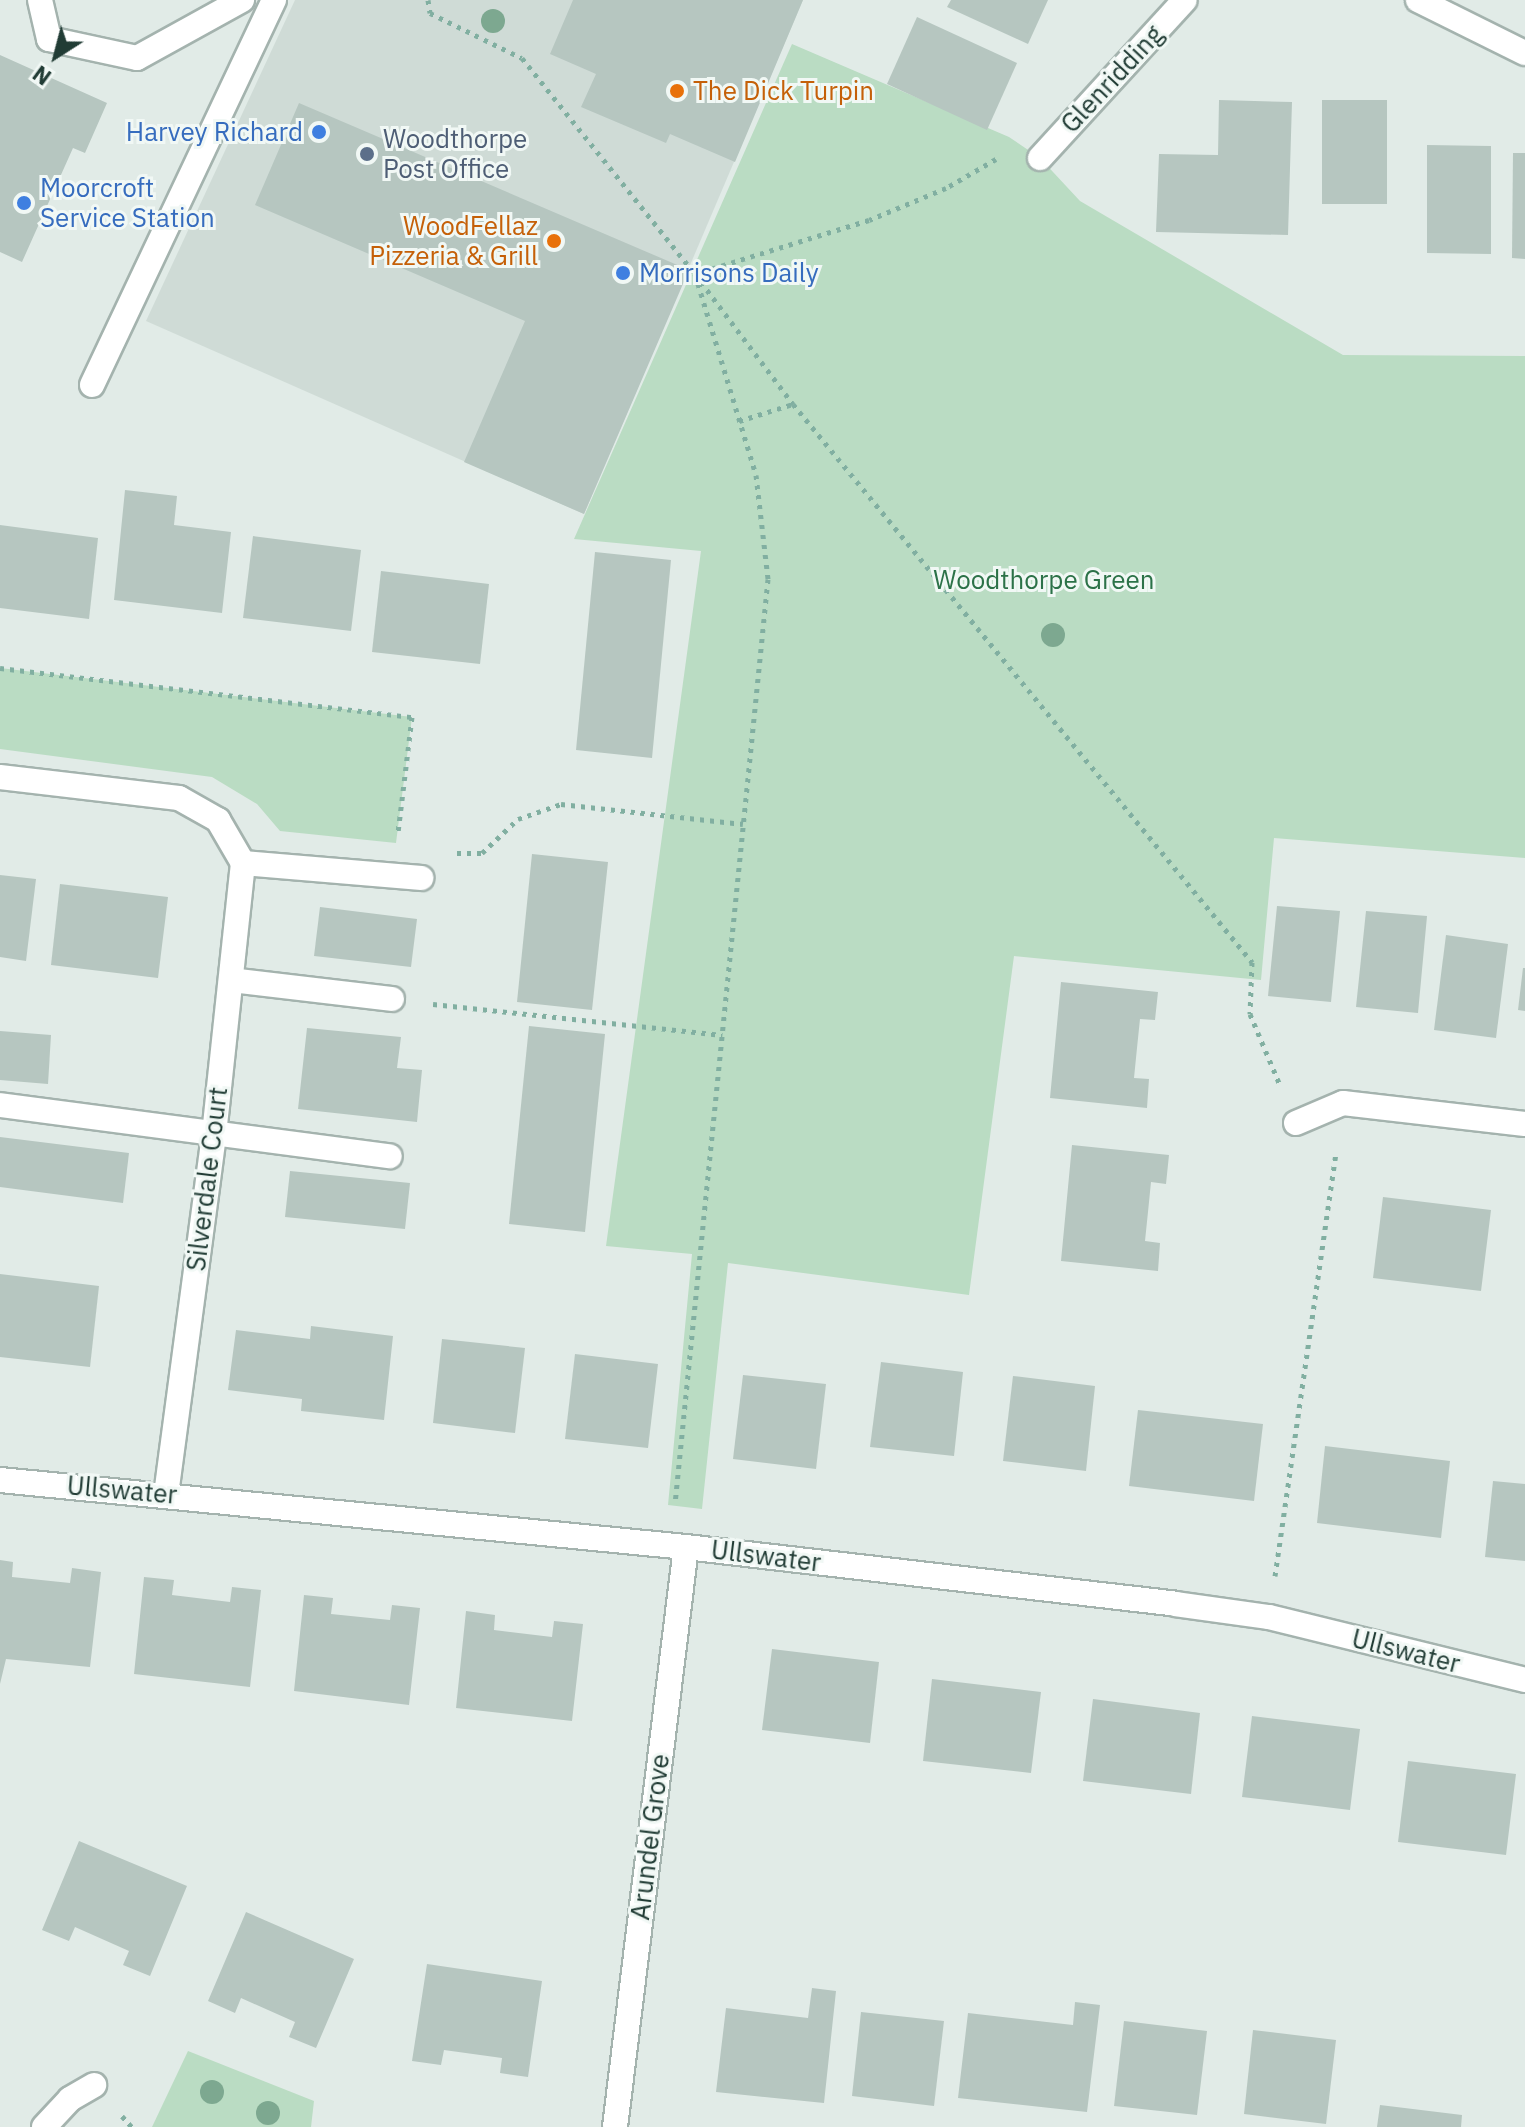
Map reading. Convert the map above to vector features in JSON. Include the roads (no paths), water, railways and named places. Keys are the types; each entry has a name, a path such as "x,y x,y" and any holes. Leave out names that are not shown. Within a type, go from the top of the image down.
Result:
{"street":[{"path":"40,0 49,39 137,58 242,0"},
{"path":"92,385 274,0"},
{"name":"Glenridding","path":"1040,158 1185,0"},
{"path":"1418,0 1525,53"},
{"path":"0,777 179,798 218,820 243,863 421,878"},
{"name":"Silverdale Court","path":"166,1494 214,1135 243,863"},
{"path":"231,980 392,999"},
{"path":"1296,1123 1343,1103 1525,1124"},
{"path":"0,1105 390,1156"},
{"name":"Ullswater","path":"0,1480 686,1547 1269,1617 1525,1680"},
{"name":"Arundel Grove","path":"615,2127 686,1547"},
{"path":"44,2127 70,2099 94,2085"}],"place":[{"name":"The Dick Turpin","path":"677,91"},
{"name":"Harvey Richard","path":"319,132"},
{"name":"Woodthorpe Post Office","path":"367,154"},
{"name":"Moorcroft Service Station","path":"24,203"},
{"name":"WoodFellaz Pizzeria & Grill","path":"554,241"},
{"name":"Morrisons Daily","path":"623,273"}],"park label":[{"name":"Woodthorpe Green","path":"1044,580"}]}
